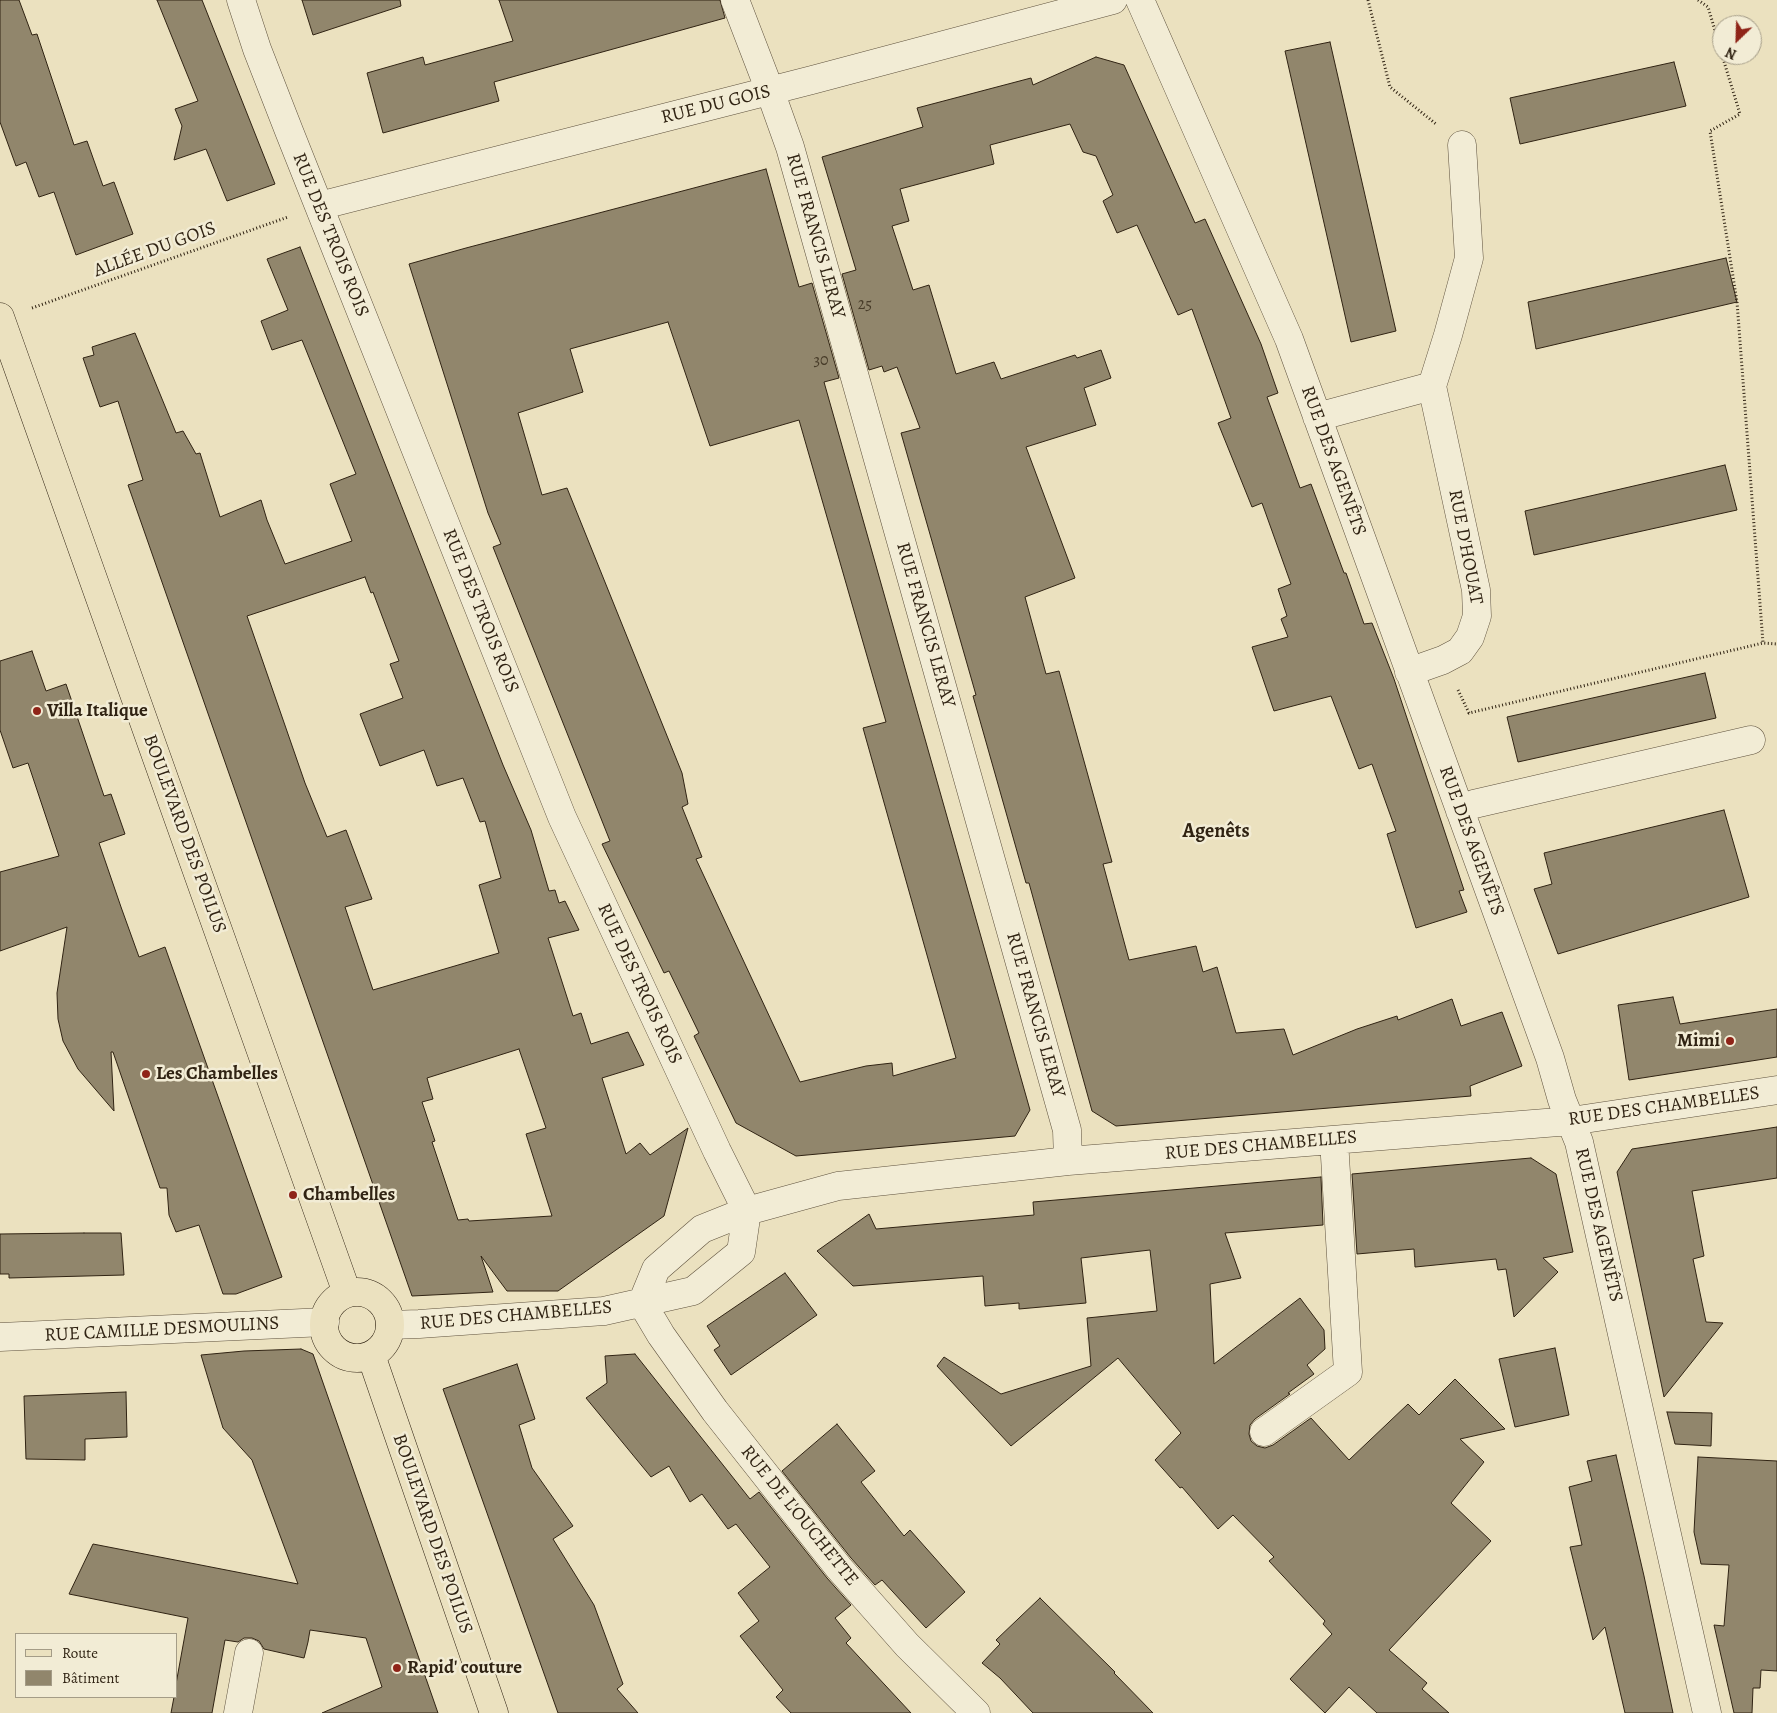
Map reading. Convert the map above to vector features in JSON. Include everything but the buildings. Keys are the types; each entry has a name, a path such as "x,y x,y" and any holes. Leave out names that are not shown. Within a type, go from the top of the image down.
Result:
{"main road":[{"name":"BOULEVARD DES POILUS","path":"0,318 347,1293"},
{"path":"347,1293 368,1293 377,1298 384,1306 388,1315 390,1324 389,1334 379,1349 371,1355 352,1357 343,1354 329,1341 325,1332 326,1314 334,1302 347,1293"},
{"name":"BOULEVARD DES POILUS","path":"371,1355 494,1713"}],"street":[{"name":"RUE DES TROIS ROIS","path":"241,0 257,49 562,817 717,1151 747,1211"},
{"name":"RUE FRANCIS LERAY","path":"735,0 790,147 1065,1120 1068,1161"},
{"name":"RUE DU GOIS","path":"319,206 770,91 1113,0"},
{"name":"RUE DES AGENÊTS","path":"1140,0 1289,339 1550,1058 1562,1100 1572,1121 1582,1155 1707,1713"},
{"name":"RUE D'HOUAT","path":"1409,672 1443,660 1460,651 1470,637 1477,616 1476,590 1432,386 1469,258 1462,144"},
{"path":"1317,417 1432,386"},
{"path":"1460,811 1474,804 1751,740"},
{"name":"RUE DES CHAMBELLES","path":"642,1303 656,1269 702,1228 747,1211 838,1186 1068,1161 1572,1121 1777,1090"},
{"path":"1264,1432 1348,1372 1334,1140"},
{"name":"RUE DES CHAMBELLES","path":"390,1324 419,1324 604,1311 693,1291 741,1252 747,1211"},
{"name":"RUE DE L'OUCHETTE","path":"642,1303 661,1335 715,1411 839,1568 907,1645 976,1713"},
{"name":"RUE CAMILLE DESMOULINS","path":"0,1337 325,1322"},
{"path":"238,1713 249,1653"}],"path":[{"path":"1368,0 1390,87 1462,144"},
{"path":"1698,0 1708,7 1712,20"},
{"path":"1725,65 1740,114 1710,131 1737,302 1763,643"},
{"name":"ALLÉE DU GOIS","path":"0,318 319,206"},
{"path":"1443,660 1469,713 1763,643 1777,644"}],"place":[{"name":"Villa Italique","path":"37,711"},
{"name":"Mimi","path":"1730,1041"},
{"name":"Les Chambelles","path":"146,1074"},
{"name":"Chambelles","path":"293,1195"},
{"name":"Rapid' couture","path":"397,1668"}],"district":[{"name":"Agenêts","path":"1216,832"}]}
